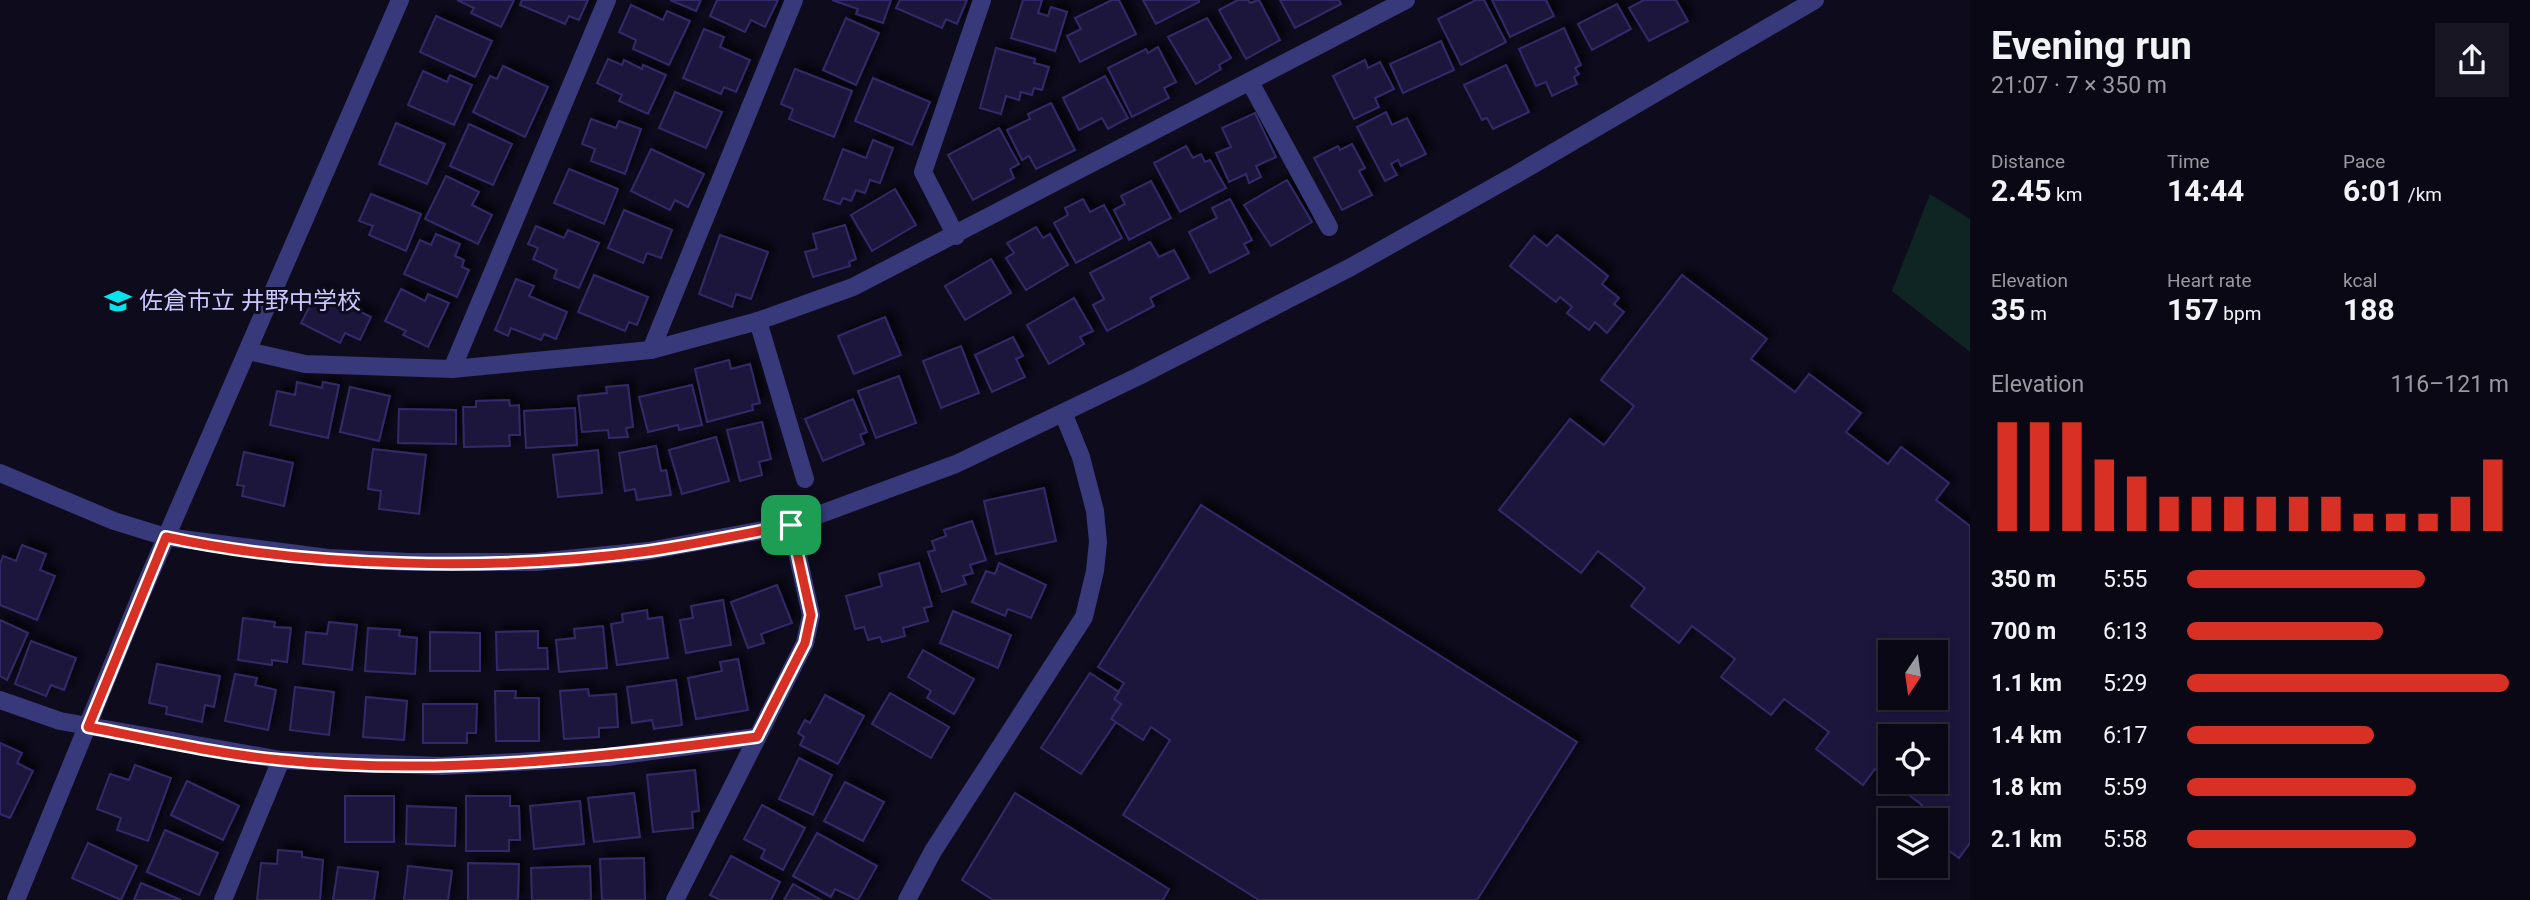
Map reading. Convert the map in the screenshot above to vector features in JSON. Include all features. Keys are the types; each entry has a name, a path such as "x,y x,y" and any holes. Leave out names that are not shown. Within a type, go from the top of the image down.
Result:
{"street":[{"path":"16,900 166,537 400,0"},
{"path":"452,369 607,0"},
{"path":"651,350 794,0"},
{"path":"956,236 923,172 982,0"},
{"path":"248,351 305,365 452,369 651,350 758,321 853,287 956,236 1406,0"},
{"path":"0,473 114,521 166,537 193,543 328,558 409,562 536,562 649,551 791,525 956,464 1064,415 1351,267 1526,169 1815,0"},
{"path":"1250,82 1329,227"},
{"path":"758,321 805,480"},
{"path":"907,900 933,851 1084,617 1095,571 1098,542 1095,511 1081,457 1064,415"},
{"path":"675,900 805,643 811,615 791,525"},
{"path":"0,700 60,721 88,727 281,760 442,766 607,757 757,737"},
{"path":"223,900 281,760"}],"green space":[{"path":"1930,194 1970,219 1970,352 1892,291"}],"building":[{"path":"457,0 514,0 501,27 471,13 474,8"},
{"path":"522,0 588,0 579,20 569,16 565,24 520,5"},
{"path":"670,0 701,0 696,11"},
{"path":"717,0 778,0 765,27 751,20 745,32 710,16"},
{"path":"832,0 891,0 883,23 856,14 858,9"},
{"path":"900,0 967,0 957,24 946,19 942,28 896,8"},
{"path":"1023,0 1042,0 1038,13 1048,16 1051,7 1067,12 1055,51 1011,38"},
{"path":"1112,0 1119,0 1136,34 1080,62 1067,36 1081,29 1075,18"},
{"path":"1143,0 1199,0 1199,2 1156,24"},
{"path":"1238,0 1248,0 1250,3 1259,0 1280,40 1246,59 1219,10"},
{"path":"1280,0 1339,0 1341,4 1295,28"},
{"path":"1476,0 1484,0 1506,42 1461,65 1438,19"},
{"path":"1492,0 1546,0 1554,16 1510,37"},
{"path":"1644,0 1676,0 1688,21 1649,41 1629,8"},
{"path":"1617,4 1631,29 1592,50 1578,24"},
{"path":"631,5 663,20 667,11 690,21 669,65 633,49 636,40 619,32"},
{"path":"436,16 492,41 475,77 420,52"},
{"path":"846,18 879,33 856,85 823,70"},
{"path":"1207,18 1231,58 1219,65 1221,69 1196,84 1168,37"},
{"path":"1564,28 1581,65 1575,68 1579,74 1574,77 1577,84 1552,96 1546,82 1536,86 1519,49"},
{"path":"704,29 724,37 720,47 750,60 736,92 724,87 721,94 683,78"},
{"path":"1441,41 1454,70 1403,93 1390,64"},
{"path":"1158,47 1176,82 1164,88 1169,98 1132,117 1108,68 1146,49 1148,53"},
{"path":"996,48 1035,59 1034,63 1049,67 1042,90 1034,88 1032,95 1021,92 1019,100 1006,96 1001,114 980,108"},
{"path":"608,59 622,65 624,60 642,69 643,65 666,75 648,114 619,101 622,95 597,83"},
{"path":"1365,60 1368,68 1380,62 1394,89 1375,98 1379,107 1354,119 1333,76"},
{"path":"1506,65 1529,112 1493,129 1487,118 1482,120 1464,85"},
{"path":"503,66 548,87 525,137 473,112 490,76 497,79"},
{"path":"795,69 852,91 834,137 789,119 793,109 781,104"},
{"path":"423,71 447,82 450,75 472,85 454,125 408,105"},
{"path":"1105,76 1128,118 1108,129 1102,118 1079,130 1063,98"},
{"path":"873,78 930,102 912,145 855,121"},
{"path":"675,92 722,112 706,148 659,128"},
{"path":"1051,103 1075,150 1036,169 1029,156 1022,160 1007,130 1030,119 1028,114"},
{"path":"1386,112 1392,125 1407,118 1426,154 1401,166 1398,160 1391,164 1397,175 1385,181 1357,127"},
{"path":"1255,113 1276,157 1256,166 1261,177 1249,183 1246,174 1229,182 1216,153 1231,147 1222,128"},
{"path":"591,119 616,128 619,121 641,129 625,174 591,161 595,149 582,144"},
{"path":"396,123 445,144 427,184 379,164"},
{"path":"469,124 512,144 493,185 450,166"},
{"path":"999,128 1019,164 1010,169 1014,178 973,200 948,155"},
{"path":"873,140 893,148 880,183 870,180 865,193 856,190 851,201 843,198 840,204 824,199 843,149 866,158"},
{"path":"1352,144 1365,168 1359,171 1372,195 1342,210 1314,158 1338,146 1340,150"},
{"path":"1186,146 1193,158 1201,154 1205,162 1210,160 1226,188 1180,212 1154,163"},
{"path":"651,149 704,174 688,207 675,200 670,210 631,191"},
{"path":"569,169 618,189 604,224 554,203"},
{"path":"446,176 479,192 472,205 492,215 478,244 425,219"},
{"path":"1287,180 1312,222 1271,246 1244,205"},
{"path":"1151,181 1171,218 1129,240 1114,210 1125,204 1121,196"},
{"path":"895,189 916,225 872,251 851,215"},
{"path":"371,194 421,214 406,251 369,235 373,226 359,221"},
{"path":"1083,199 1090,212 1104,205 1122,238 1076,263 1054,223 1068,215 1065,208"},
{"path":"1230,199 1252,240 1244,244 1249,253 1210,273 1189,232 1217,218 1212,208"},
{"path":"624,210 672,230 661,258 647,253 643,263 608,248"},
{"path":"845,225 856,259 849,262 850,266 813,277 805,252 817,249 813,234"},
{"path":"536,226 564,238 568,230 599,243 579,288 554,278 557,270 533,259 538,248 528,244"},
{"path":"1036,227 1043,238 1050,234 1068,265 1026,290 1006,258 1014,253 1007,243"},
{"path":"436,234 460,244 455,256 464,260 462,267 469,270 457,297 404,274 420,240 431,245"},
{"path":"720,235 768,252 751,299 736,294 732,307 699,294"},
{"path":"1557,235 1608,276 1602,284 1619,298 1614,304 1624,312 1607,333 1595,322 1589,330 1567,313 1572,307 1560,297 1556,302 1510,266 1534,236 1547,246"},
{"path":"1150,242 1159,257 1174,250 1189,278 1150,298 1154,306 1107,331 1093,305 1104,299 1090,273"},
{"path":"991,259 1011,293 965,320 945,286"},
{"path":"594,275 648,297 637,325 629,322 625,331 578,312"},
{"path":"1682,275 1767,339 1751,359 1795,392 1809,374 1861,413 1846,432 1888,464 1901,447 1949,483 1936,500 1970,526 1970,843 1959,858 1948,850 1948,808 1920,808 1922,805 1908,794 1948,794 1948,724 1878,724 1878,771 1875,769 1863,785 1816,749 1829,732 1784,699 1771,715 1721,677 1735,659 1692,626 1679,643 1631,606 1645,588 1598,551 1581,573 1499,510 1570,419 1604,445 1634,406 1601,380"},
{"path":"516,279 534,286 529,296 567,312 556,339 544,334 541,340 511,328 508,336 495,330"},
{"path":"401,289 425,301 428,294 449,303 428,347 403,335 406,331 385,321"},
{"path":"318,291 371,317 360,340 345,333 340,343 301,323"},
{"path":"1074,298 1093,331 1080,337 1084,344 1049,364 1027,325"},
{"path":"885,317 901,355 854,374 838,336"},
{"path":"1013,337 1023,356 1016,359 1025,377 992,392 975,355"},
{"path":"961,346 979,393 941,408 923,361"},
{"path":"729,360 731,369 750,364 760,403 752,405 753,410 707,422 695,369"},
{"path":"899,376 916,423 876,438 858,391"},
{"path":"297,382 322,388 323,382 339,385 328,438 270,425 277,391 295,395"},
{"path":"628,385 633,427 626,428 628,437 609,438 608,430 582,432 578,396 607,393 606,387"},
{"path":"692,385 702,425 679,430 678,425 648,432 639,397"},
{"path":"350,387 390,396 379,441 340,432"},
{"path":"853,399 867,432 860,435 864,444 823,461 805,419"},
{"path":"509,400 510,406 519,405 520,435 509,435 510,446 464,447 463,407 476,407 476,401"},
{"path":"575,408 577,445 526,448 524,411"},
{"path":"399,409 456,410 456,444 398,443"},
{"path":"762,422 771,459 759,462 762,475 740,481 727,430"},
{"path":"716,437 729,481 682,494 669,450"},
{"path":"656,446 661,471 666,470 671,495 637,500 635,489 625,491 619,453"},
{"path":"373,449 426,455 419,514 379,509 381,491 368,489"},
{"path":"598,450 602,493 558,497 553,455"},
{"path":"244,452 293,463 284,506 242,496 244,486 237,485"},
{"path":"1044,488 1056,541 996,554 984,501"},
{"path":"1201,505 1577,742 1477,900 1259,900 1123,815 1170,740 1151,727 1143,740 1111,719 1121,704 1114,699 1124,683 1098,667"},
{"path":"972,521 986,560 970,565 973,573 963,576 966,584 942,592 928,552 935,550 932,541 946,536 944,530"},
{"path":"22,545 46,554 40,570 55,576 37,620 0,605 0,564 3,556 16,561"},
{"path":"919,563 932,606 924,608 928,621 903,628 905,636 882,642 880,637 868,640 864,627 855,629 846,596 882,586 879,574"},
{"path":"999,563 1046,585 1031,618 1008,609 1005,616 972,602 986,571 995,574"},
{"path":"777,585 792,623 761,634 764,643 748,648 731,602"},
{"path":"723,600 731,645 686,653 680,620 693,618 691,606"},
{"path":"647,610 648,619 662,617 668,658 617,665 611,624 623,622 622,614"},
{"path":"953,611 1011,635 998,668 940,643"},
{"path":"243,618 275,622 274,627 291,628 287,662 272,660 272,665 238,660"},
{"path":"0,620 28,633 7,680 0,676"},
{"path":"329,622 357,625 352,670 303,664 306,632 327,634"},
{"path":"603,626 607,668 559,672 556,640 575,638 574,629"},
{"path":"368,628 400,630 399,636 417,638 415,674 365,671"},
{"path":"538,631 538,648 547,648 548,669 497,670 496,632"},
{"path":"430,632 480,633 480,671 430,671"},
{"path":"31,641 76,658 64,690 51,685 46,696 15,684"},
{"path":"923,650 974,679 954,714 927,698 931,691 908,677"},
{"path":"738,659 748,710 696,719 688,678 722,671 720,662"},
{"path":"157,664 220,676 214,707 205,705 202,722 166,714 167,707 149,703"},
{"path":"1090,673 1119,692 1114,699 1121,704 1111,719 1116,722 1081,774 1041,748"},
{"path":"235,674 257,678 255,685 276,690 268,730 225,721"},
{"path":"676,680 682,725 654,729 652,720 632,723 627,687"},
{"path":"295,687 334,692 329,735 290,730"},
{"path":"588,689 589,696 616,694 618,727 599,728 599,737 564,739 560,691"},
{"path":"495,691 516,691 515,698 539,698 539,741 496,741"},
{"path":"890,693 949,727 931,758 872,724"},
{"path":"825,695 864,716 838,764 800,745 804,737 798,733 805,720 810,723"},
{"path":"366,697 407,701 404,740 363,737"},
{"path":"423,704 477,704 476,733 467,733 467,743 423,743"},
{"path":"0,743 22,753 17,763 33,771 10,818 0,814"},
{"path":"799,758 832,775 813,815 779,799"},
{"path":"135,765 171,778 148,841 117,830 121,818 97,809 110,774 129,780"},
{"path":"695,770 699,811 692,812 693,828 653,832 647,775"},
{"path":"187,781 239,806 223,840 171,815"},
{"path":"845,782 884,802 863,841 824,821"},
{"path":"634,793 640,837 594,842 588,798"},
{"path":"1015,793 1169,889 1163,900 993,900 962,880"},
{"path":"345,796 394,796 394,842 345,842"},
{"path":"466,796 510,796 510,806 519,806 520,840 509,840 509,851 466,851"},
{"path":"580,801 584,844 534,849 530,806"},
{"path":"762,805 805,828 783,870 761,858 765,850 744,839"},
{"path":"407,806 456,808 455,846 406,844"},
{"path":"165,830 218,853 199,895 147,872"},
{"path":"817,833 877,866 858,900 835,889 831,897 793,876"},
{"path":"88,843 137,866 121,900 72,878"},
{"path":"278,850 302,852 302,857 323,860 320,900 257,900 261,863 277,864"},
{"path":"731,856 780,882 771,900 720,900 710,895"},
{"path":"644,858 645,900 602,900 600,859"},
{"path":"468,863 519,864 518,900 468,900"},
{"path":"408,866 452,871 448,900 404,900"},
{"path":"590,866 591,900 532,900 531,868"},
{"path":"338,867 378,872 374,900 333,900"},
{"path":"141,883 181,900 134,900"},
{"path":"793,884 821,900 784,900"}],"place":[{"name":"佐倉市立 井野中学校","path":"118,301"}],"route":[{"path":"791,525 811,615 805,643 757,737 607,757 442,766 281,760 88,727 166,537 193,543 328,558 409,562 536,562 649,551 791,525"}]}
